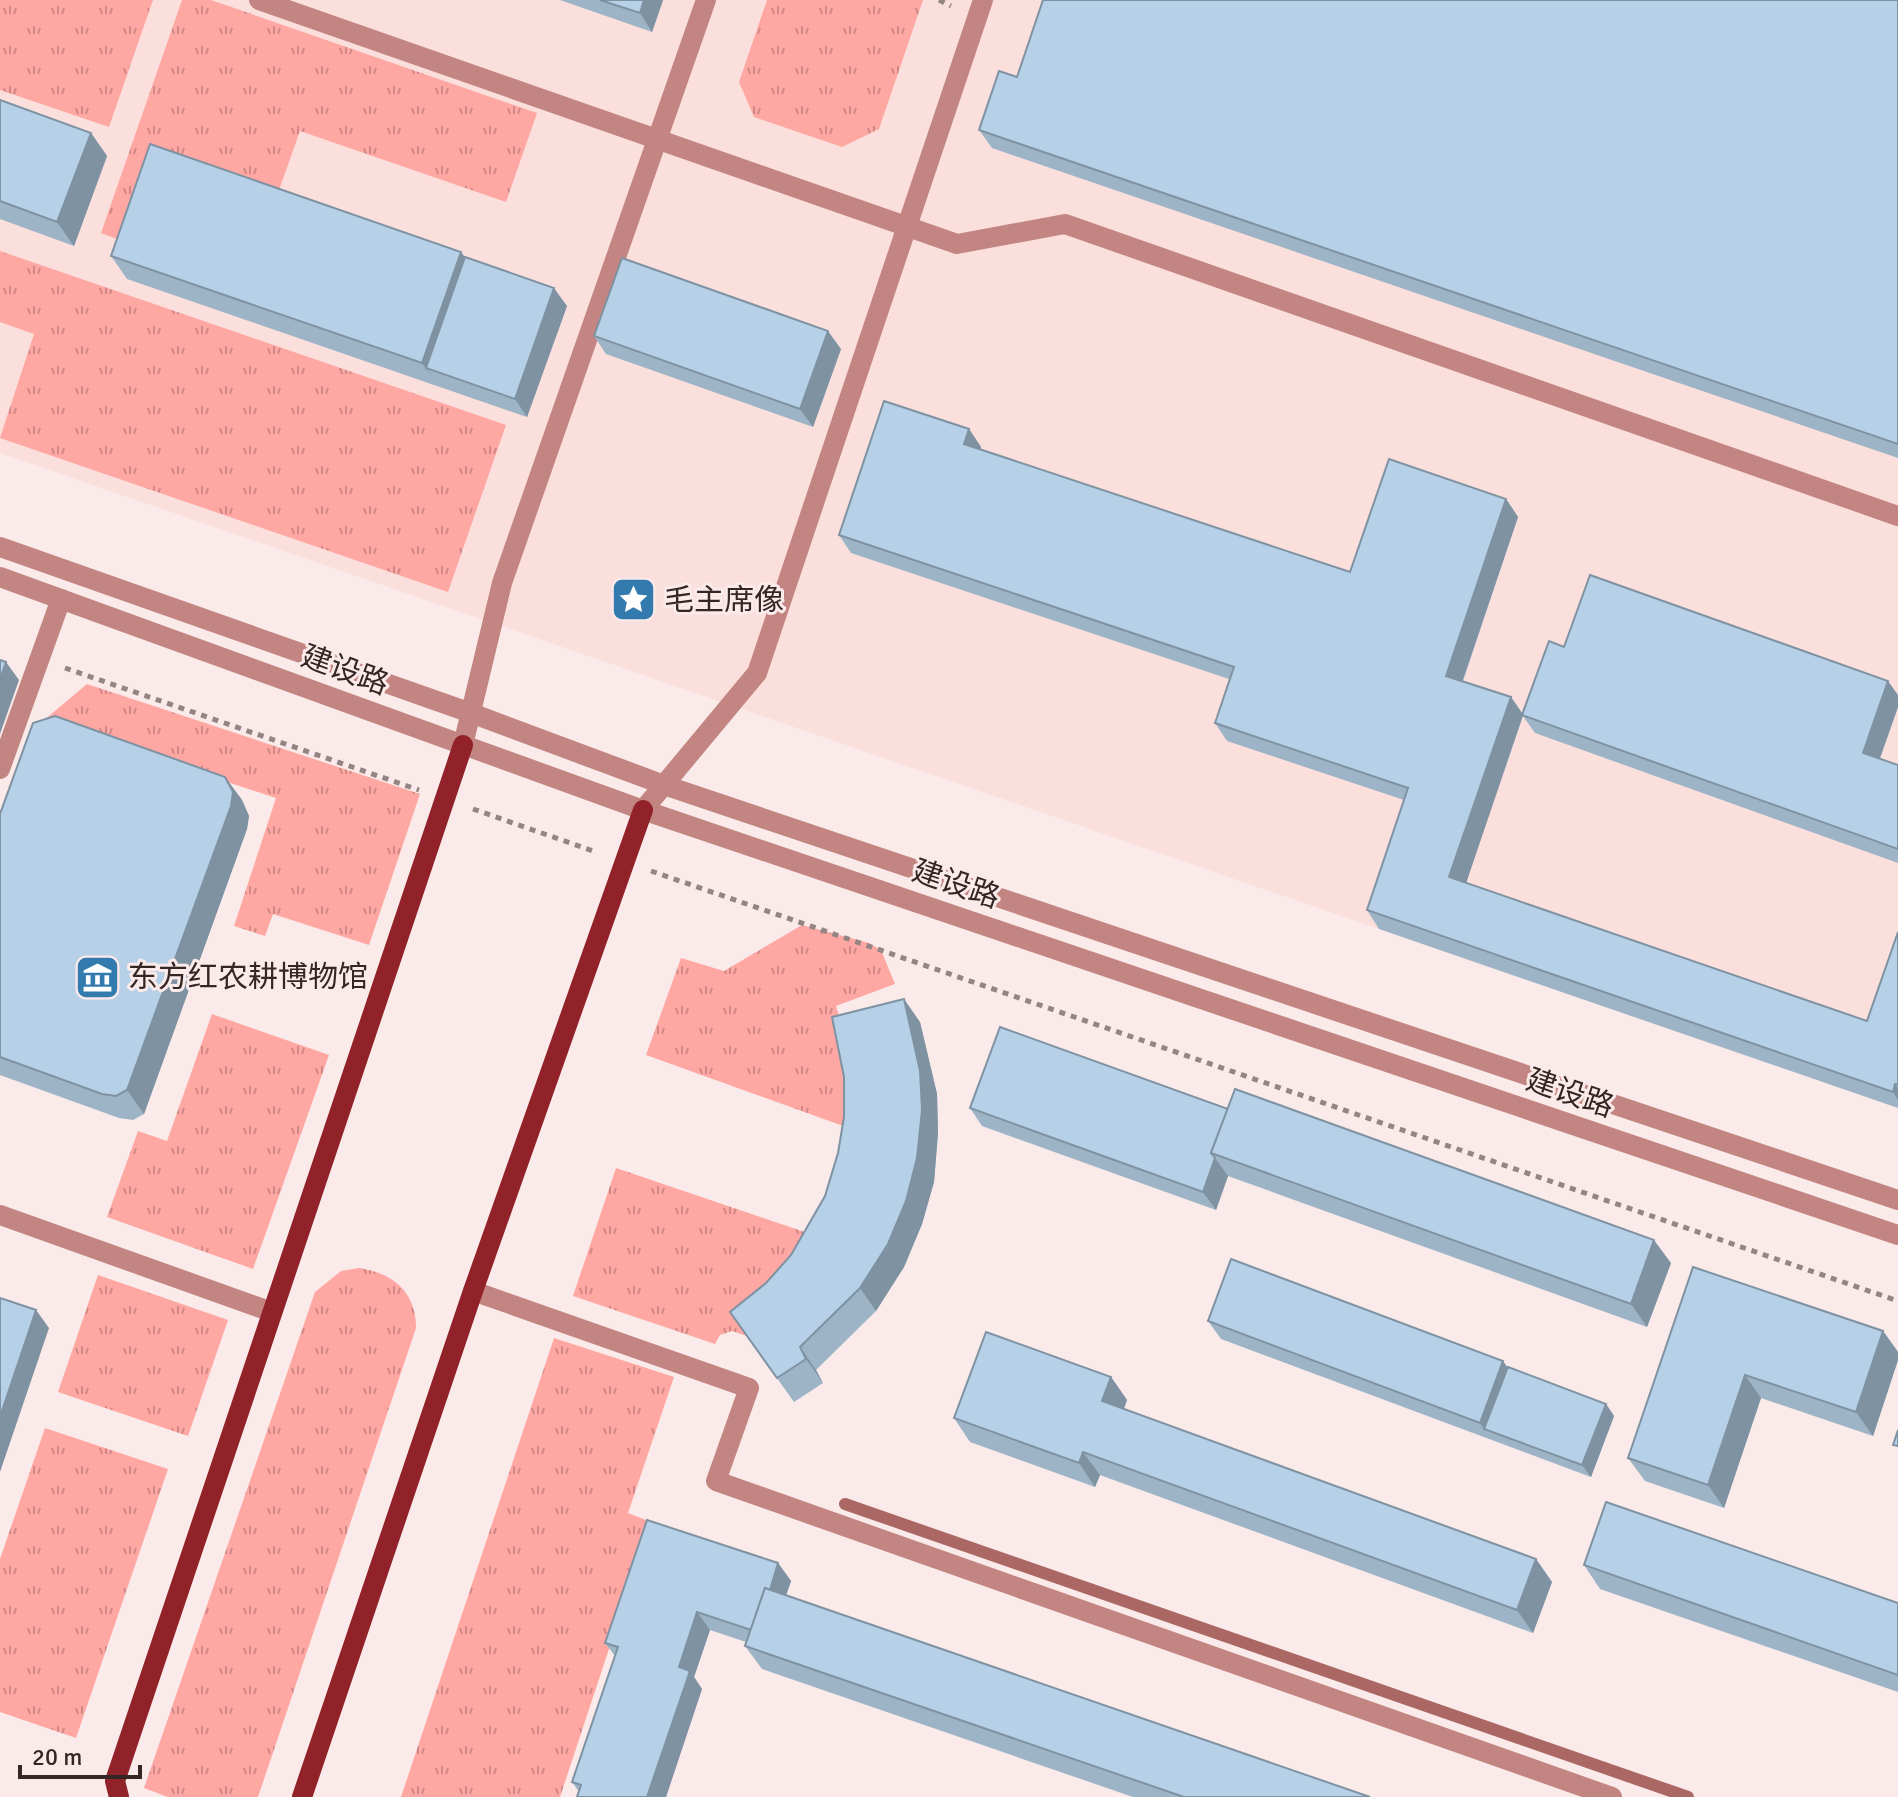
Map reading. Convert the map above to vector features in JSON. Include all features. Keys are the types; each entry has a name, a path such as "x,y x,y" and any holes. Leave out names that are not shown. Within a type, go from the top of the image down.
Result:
{"main road":[{"path":"119,1797 115,1781 463,745"},
{"path":"302,1797 473,1291 643,810"}],"street":[{"path":"259,0 957,244 1065,224 1898,516"},
{"path":"463,745 502,583 706,0"},
{"path":"643,810 757,673 983,0"},
{"name":"建设路","path":"0,547 471,713 664,785 1898,1200"},
{"name":"建设路","path":"0,577 643,810 1898,1235"},
{"path":"0,769 61,599"},
{"path":"0,1215 272,1312"},
{"path":"473,1291 749,1388 716,1481 1612,1797"}],"path":[{"path":"39,659 1898,1301"}],"shaded area":[{"path":"0,0 1898,0 1898,1108 0,453"}],"green space":[{"path":"0,0 153,0 109,127 0,90"},
{"path":"182,0 211,0 537,113 506,202 300,131 278,193 130,244 101,233"},
{"path":"767,0 923,0 879,129 842,147 754,117 739,82"},
{"path":"0,251 506,425 448,592 0,438 34,334 0,322"},
{"path":"87,684 420,794 369,945 273,914 265,936 234,926 276,798 43,721"},
{"path":"802,925 869,943 881,950 895,984 836,1006 848,1041 860,1132 646,1055 681,958 724,971"},
{"path":"212,1014 329,1055 253,1269 107,1217 138,1131 167,1141"},
{"path":"616,1168 831,1241 783,1306 747,1336 732,1331 720,1335 715,1344 573,1296"},
{"path":"359,1268 382,1274 400,1286 412,1304 416,1328 258,1797 168,1797 144,1788 315,1292 341,1271"},
{"path":"98,1275 228,1320 188,1436 58,1392"},
{"path":"554,1338 674,1377 628,1513 651,1522 560,1797 401,1797"},
{"path":"45,1428 168,1469 76,1738 0,1712 0,1559"}],"building":[{"path":"600,0 644,0 640,13"},
{"path":"1043,0 1898,0 1898,444 979,130 999,71 1017,77"},
{"path":"0,100 91,133 57,222 0,201"},
{"path":"150,144 461,252 422,363 111,256"},
{"path":"465,257 554,288 515,399 426,368"},
{"path":"622,258 828,331 800,409 594,336"},
{"path":"884,401 969,429 964,444 1350,572 1389,459 1506,499 1446,676 1511,697 1449,877 1867,1021 1898,932 1898,1085 1895,1084 1893,1092 1367,910 1408,788 1215,723 1234,667 839,535"},
{"path":"1590,575 1888,681 1863,753 1898,765 1898,849 1522,715 1549,641 1564,647"},
{"path":"0,660 6,662 0,680"},
{"name":"东方红农耕博物馆","path":"55,716 225,777 233,792 231,806 127,1090 116,1096 102,1094 0,1057 0,814 33,723"},
{"path":"904,999 920,1071 922,1110 917,1158 906,1201 888,1244 860,1288 800,1347 806,1359 777,1378 730,1312 766,1283 791,1255 825,1196 838,1153 844,1117 844,1077 832,1017"},
{"path":"1000,1027 1228,1109 1211,1153 1215,1158 1203,1192 970,1108"},
{"path":"1235,1089 1654,1240 1631,1304 1211,1153"},
{"path":"1231,1259 1503,1361 1480,1423 1208,1321"},
{"path":"1693,1267 1883,1331 1856,1412 1745,1375 1708,1485 1628,1458"},
{"path":"0,1298 36,1310 0,1417"},
{"path":"986,1332 1111,1377 1102,1401 1536,1559 1517,1610 1083,1452 1079,1463 954,1418"},
{"path":"1508,1367 1606,1404 1582,1465 1484,1429"},
{"path":"1606,1502 1898,1603 1898,1675 1584,1565"},
{"path":"647,1520 778,1563 770,1590 765,1588 751,1630 697,1612 679,1667 690,1671 647,1797 577,1797 581,1785 572,1782 618,1647 605,1643"},
{"path":"765,1588 1370,1797 1184,1797 745,1646"}],"waterway":[{"path":"845,1504 1688,1797"}],"place":[{"name":"毛主席像","path":"633,600"},
{"name":"东方红农耕博物馆","path":"97,977"}]}
